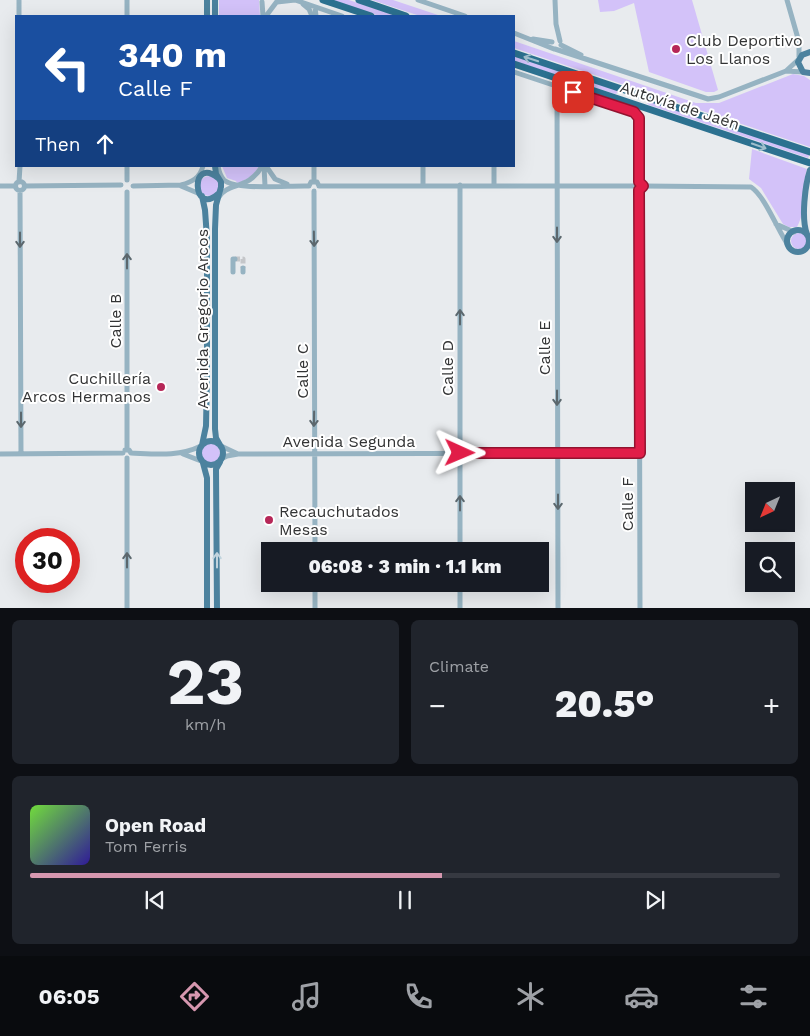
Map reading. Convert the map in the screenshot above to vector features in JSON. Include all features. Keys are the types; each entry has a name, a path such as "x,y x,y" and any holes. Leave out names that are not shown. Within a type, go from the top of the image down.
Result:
{"highway":[{"path":"323,0 368,15"},
{"path":"359,0 403,15"},
{"name":"Autovía de Jaén","path":"515,53 810,152"},
{"name":"Autovía de Jaén","path":"515,64 810,163"}],"main road":[{"path":"207,0 207,15"},
{"path":"215,0 215,15"},
{"path":"807,73 799,66 799,58 805,53 810,52"},
{"path":"205,167 206,170 198,179 197,187 201,195 211,198 221,192 221,179 216,174 217,167"},
{"path":"803,221 789,236 788,245 795,251 804,251 809,243 803,221 807,177 810,170"},
{"path":"198,179 209,174 221,179"},
{"name":"Avenida Gregorio Arcos","path":"220,446 216,438 215,425 215,217 217,202 221,192"},
{"name":"Avenida Gregorio Arcos","path":"201,195 205,206 207,238 206,426 201,445"},
{"path":"794,231 802,231 807,235"},
{"path":"208,608 207,478 198,454 201,445 205,442 213,441 220,446 223,452 216,469 217,608"},
{"path":"202,462 211,466 220,461"}],"street":[{"path":"19,0 19,15"},
{"path":"127,15 128,0"},
{"path":"418,0 462,15"},
{"path":"554,49 560,48 557,42 555,0"},
{"path":"516,34 554,49 708,99 719,97 786,71 799,58 799,42 787,0"},
{"path":"262,1 266,5 276,2 297,1 338,15"},
{"path":"262,1 264,15"},
{"path":"297,1 309,9 312,15"},
{"path":"265,15 276,2"},
{"path":"313,15 315,7"},
{"path":"329,15 335,14"},
{"path":"516,34 557,42 595,61"},
{"path":"799,42 810,52"},
{"path":"786,71 807,73"},
{"path":"515,72 557,87"},
{"name":"Calle F","path":"557,87 634,112 639,118 640,608"},
{"name":"Calle E","path":"557,87 558,608"},
{"path":"20,167 16,189 20,191 21,454"},
{"path":"127,167 127,180"},
{"path":"221,192 248,182 263,167"},
{"path":"264,167 265,186"},
{"path":"265,167 279,181 295,186"},
{"path":"314,167 314,181"},
{"path":"423,167 423,186"},
{"path":"494,167 494,186"},
{"path":"133,186 181,185 198,179"},
{"path":"221,179 240,186 309,186 314,191 319,186 751,187 757,193 788,245"},
{"path":"121,186 127,180"},
{"path":"127,180 131,181 133,186"},
{"path":"309,186 314,181"},
{"path":"314,181 319,186"},
{"path":"0,186 23,182 25,186 121,186"},
{"path":"181,185 201,195"},
{"path":"20,191 25,186"},
{"path":"121,186 127,192 132,190 133,186"},
{"name":"Calle D","path":"460,186 460,542"},
{"name":"Calle C","path":"314,191 315,542"},
{"name":"Calle B","path":"127,192 127,608"},
{"path":"776,224 786,230 794,231"},
{"path":"233,272 235,259"},
{"path":"180,454 191,451 201,445"},
{"name":"Avenida Segunda","path":"220,446 238,454"},
{"name":"Avenida Segunda","path":"220,461 238,454 640,453"},
{"path":"0,454 180,454 194,457 202,462"},
{"path":"204,608 207,576"},
{"path":"315,592 315,608"},
{"path":"460,592 460,608"}],"shaded area":[{"path":"219,0 259,0 260,15 219,15"},
{"path":"333,0 349,0 394,15 376,15"},
{"path":"372,0 393,0 438,15 417,15"},
{"name":"Club Deportivo Los Llanos","path":"598,0 692,0 718,90 706,92 649,72 634,3 614,11 600,12"},
{"path":"515,41 696,103 719,103 793,74 804,76 810,80 810,147 515,48"},
{"path":"515,55 616,90 618,93 615,94 515,61"},
{"path":"650,101 810,154 808,158 649,105 647,103"},
{"path":"752,149 807,169 802,213 797,227 789,227 783,224 761,188 749,179"},
{"path":"222,167 258,167 244,181 237,183 227,178"},
{"path":"209,176 216,179 219,186 216,193 209,196 202,193 199,186 202,179"},
{"path":"799,233 805,235 807,241 805,247 799,249 793,247 791,241 793,235"},
{"path":"210,443 217,446 220,453 217,460 210,463 203,460 200,453 203,446"}],"tunnel":[{"path":"235,259 243,259 243,268"}],"place":[{"name":"Club Deportivo Los Llanos","path":"676,49"},
{"name":"Cuchillería Arcos Hermanos","path":"161,387"},
{"name":"Recauchutados Mesas","path":"269,520"}],"route":[{"path":"460,453 640,453 639,190 643,186 639,182 639,118 634,112 573,92"}]}
